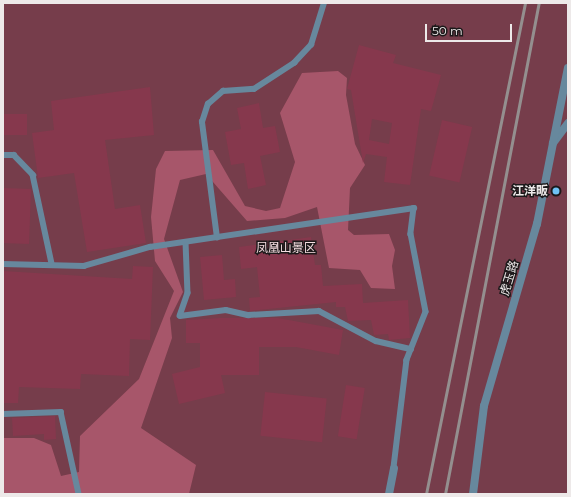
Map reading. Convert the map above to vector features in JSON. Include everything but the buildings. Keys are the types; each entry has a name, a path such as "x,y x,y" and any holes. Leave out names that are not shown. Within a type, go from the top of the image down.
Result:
{"street":[{"name":"虎玉路","path":"473,494 484,406 537,224 568,68"},
{"path":"552,144 568,123"},
{"path":"389,494 394,468"}],"lane":[{"path":"217,238 208,182 202,122 214,96 223,91 254,89 294,63 312,45 324,3"},
{"path":"3,155 14,155 33,175 52,264"},
{"path":"3,264 52,264 84,266 150,247 414,208 411,234 426,312 411,349 394,468"},
{"path":"186,242 188,293 180,316 226,310 248,316 319,312 376,341 411,349"},
{"path":"3,414 61,412 79,494"}],"green space":[{"name":"凤凰山景区","path":"3,3 568,3 568,494 3,494"}],"shaded area":[{"path":"338,71 347,78 346,95 355,144 365,165 350,188 348,230 354,235 389,234 395,250 392,266 395,289 371,288 360,270 329,268 317,207 285,218 247,221 206,174 180,180 164,239 183,292 170,318 172,338 141,428 196,465 189,494 3,494 3,438 34,438 51,445 61,476 79,472 80,436 139,379 174,291 155,261 151,217 156,169 165,151 213,150 245,206 266,211 280,208 295,162 280,113 302,73"}],"railway":[{"path":"426,494 525,3"},
{"path":"445,494 539,3"}],"place":[{"name":"江洋畈","path":"556,191"}]}
